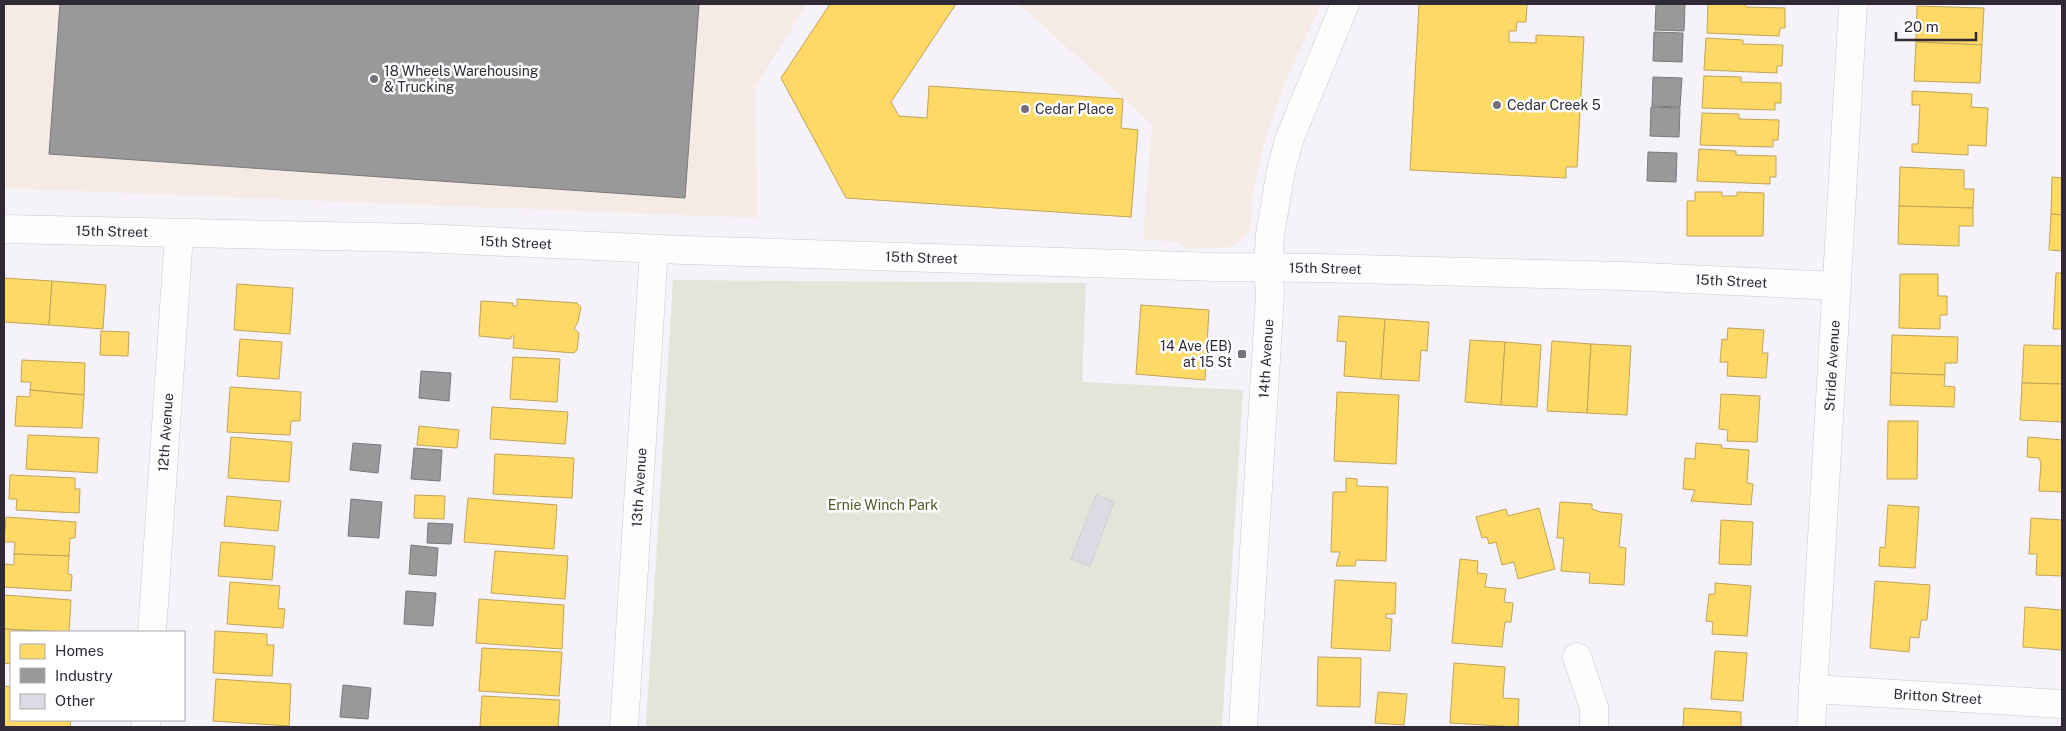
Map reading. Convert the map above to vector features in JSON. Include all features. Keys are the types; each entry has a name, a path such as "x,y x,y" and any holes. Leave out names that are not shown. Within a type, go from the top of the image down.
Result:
{"street":[{"name":"14th Avenue","path":"1243,727 1270,295 1268,267 1270,235 1281,170 1289,140 1345,4"},
{"name":"Stride Avenue","path":"1811,727 1853,4"},
{"name":"15th Street","path":"4,229 419,238 654,249 1206,267 1623,276 1837,286"},
{"name":"12th Avenue","path":"152,631 179,234"},
{"name":"13th Avenue","path":"624,727 654,249"},
{"path":"1577,657 1594,707 1594,727"},
{"name":"Britton Street","path":"1813,689 2062,704"}],"shaded area":[{"name":"18 Wheels Warehousing & Trucking","path":"4,4 807,4 756,86 757,218 4,188"},
{"path":"1019,4 1321,4 1286,80 1265,140 1253,190 1250,229 1241,241 1230,247 1189,249 1177,242 1143,239 1152,124"}],"green space":[{"name":"Ernie Winch Park","path":"673,280 1086,283 1082,382 1243,390 1222,727 646,727"}],"building: Homes":[{"name":"Cedar Place","path":"830,4 956,4 891,102 899,116 927,118 929,86 1123,99 1121,128 1138,130 1131,217 846,198 781,78"},
{"name":"Cedar Creek 5","path":"1419,4 1527,4 1526,22 1517,22 1516,31 1509,31 1509,42 1536,43 1536,35 1584,37 1577,167 1566,167 1566,178 1410,170"},
{"path":"1708,4 1745,4 1746,7 1785,8 1785,28 1780,28 1779,36 1707,33"},
{"path":"1917,6 1984,8 1982,45 1916,42"},
{"path":"1706,38 1743,40 1743,44 1783,45 1782,66 1777,66 1777,73 1704,70"},
{"path":"1916,42 1982,45 1980,83 1914,81"},
{"path":"1704,76 1741,77 1741,82 1781,83 1781,103 1775,103 1775,110 1702,108"},
{"path":"1912,91 1972,94 1971,107 1988,108 1986,146 1968,145 1968,155 1912,152 1912,144 1918,144 1920,105 1912,105"},
{"path":"1702,113 1739,114 1739,119 1779,120 1778,140 1773,140 1773,147 1700,145"},
{"path":"1699,149 1736,151 1736,155 1776,156 1776,177 1770,177 1770,184 1697,181"},
{"path":"1900,167 1964,170 1964,189 1974,189 1973,208 1899,206"},
{"path":"2052,177 2062,178 2062,215 2051,214"},
{"path":"1695,192 1722,192 1722,196 1737,196 1737,192 1764,193 1763,236 1687,236 1687,201 1695,201"},
{"path":"1899,206 1973,208 1973,226 1959,226 1959,246 1898,244"},
{"path":"2051,214 2062,215 2062,251 2049,250"},
{"path":"2056,273 2062,273 2062,329 2053,329"},
{"path":"1900,274 1938,274 1938,296 1947,296 1947,315 1940,315 1940,329 1899,328"},
{"path":"4,278 52,281 49,325 4,322"},
{"path":"52,281 106,285 103,329 49,325"},
{"path":"237,284 293,288 290,334 234,330"},
{"path":"517,299 577,303 581,307 578,322 574,329 579,333 577,350 574,353 513,348 514,336 511,336 511,339 479,336 481,301 513,303 513,306 517,306"},
{"path":"1141,305 1209,310 1205,380 1136,374"},
{"path":"1339,316 1385,319 1381,379 1344,376 1346,342 1337,341"},
{"path":"1385,319 1429,322 1427,351 1421,350 1419,381 1381,379"},
{"path":"1728,328 1764,330 1762,353 1768,353 1766,378 1727,376 1728,362 1720,362 1722,339 1727,340"},
{"path":"101,331 129,332 128,356 100,355"},
{"path":"1892,335 1958,337 1957,363 1945,363 1945,375 1891,373"},
{"path":"240,339 282,342 279,379 237,376"},
{"path":"1470,340 1505,342 1501,405 1465,402"},
{"path":"1552,341 1591,344 1587,413 1547,411"},
{"path":"1505,342 1541,345 1537,407 1501,405"},
{"path":"1591,344 1631,346 1627,415 1587,413"},
{"path":"2024,345 2062,346 2062,384 2022,383"},
{"path":"513,357 560,359 557,402 510,399"},
{"path":"22,360 85,363 84,395 30,390 31,382 21,382"},
{"path":"1891,373 1945,375 1944,386 1955,387 1954,407 1890,405"},
{"path":"2022,383 2062,384 2062,422 2020,420"},
{"path":"230,387 301,392 300,421 291,421 290,435 227,432"},
{"path":"30,390 84,395 82,428 15,426 17,396 30,397"},
{"path":"1337,392 1399,395 1396,464 1334,461"},
{"path":"1721,394 1760,396 1757,442 1727,441 1728,430 1719,429"},
{"path":"492,407 568,412 565,444 490,439"},
{"path":"1888,421 1918,421 1917,479 1887,479"},
{"path":"419,426 459,430 457,448 417,445"},
{"path":"28,435 99,438 97,473 26,469"},
{"path":"231,437 292,442 289,482 228,478"},
{"path":"2028,437 2062,440 2062,492 2039,491 2041,463 2039,458 2027,457"},
{"path":"1696,443 1722,445 1721,448 1749,450 1747,483 1753,484 1751,505 1691,501 1695,490 1683,489 1685,458 1695,459"},
{"path":"495,454 574,458 572,498 493,494"},
{"path":"10,475 75,478 75,489 80,489 79,513 16,510 17,499 9,499"},
{"path":"1346,478 1357,479 1357,486 1388,487 1386,561 1356,560 1355,566 1336,566 1340,552 1331,552 1333,492 1346,492"},
{"path":"415,495 445,496 444,519 414,518"},
{"path":"227,496 281,501 278,531 224,526"},
{"path":"468,498 557,505 554,549 464,542"},
{"path":"1560,502 1592,504 1592,509 1600,512 1622,514 1619,547 1626,548 1624,585 1589,583 1590,573 1561,571 1564,538 1557,538"},
{"path":"1888,505 1919,507 1915,568 1879,566 1880,547 1885,548"},
{"path":"1539,508 1555,569 1518,579 1514,562 1502,565 1496,542 1489,544 1487,537 1482,538 1476,517 1506,509 1508,516"},
{"path":"6,517 76,522 75,538 70,538 69,556 14,554 15,542 4,542"},
{"path":"2031,518 2062,520 2062,576 2036,575 2037,554 2029,554"},
{"path":"1721,520 1753,522 1751,565 1719,564"},
{"path":"221,542 275,546 272,580 218,576"},
{"path":"495,551 568,556 565,599 491,593"},
{"path":"14,554 69,556 68,574 72,575 71,591 4,587 4,564 14,565"},
{"path":"1460,559 1478,561 1477,573 1487,574 1485,587 1506,589 1504,602 1513,603 1511,622 1505,622 1502,647 1452,643"},
{"path":"1335,580 1396,583 1395,614 1386,614 1386,618 1392,619 1390,651 1331,648"},
{"path":"1875,581 1930,585 1927,620 1921,620 1919,638 1910,637 1909,652 1870,648"},
{"path":"230,582 280,586 278,608 285,609 283,628 227,624"},
{"path":"1715,583 1751,586 1747,636 1712,634 1713,622 1706,621 1709,594 1715,594"},
{"path":"4,595 71,600 69,631 4,629"},
{"path":"479,599 564,605 562,649 476,643"},
{"path":"2025,607 2062,610 2062,650 2023,647"},
{"path":"4,629 37,631 10,631 10,664 4,663"},
{"path":"215,631 267,634 267,645 274,645 272,676 213,673"},
{"path":"482,648 562,652 559,696 479,691"},
{"path":"1715,651 1747,653 1743,701 1711,699"},
{"path":"1318,657 1361,658 1360,707 1317,706"},
{"path":"1454,663 1505,667 1503,698 1519,699 1518,727 1450,723"},
{"path":"216,679 291,684 289,726 213,721"},
{"path":"4,686 10,687 10,721 71,721 70,727 4,727"},
{"path":"1378,692 1407,694 1404,725 1375,723"},
{"path":"482,696 560,700 558,727 480,727"},
{"path":"1684,708 1741,712 1741,727 1683,727"}],"building: Industry":[{"name":"18 Wheels Warehousing & Trucking","path":"60,4 699,4 685,198 49,154"},
{"path":"1656,4 1685,4 1684,31 1655,30"},
{"path":"1654,32 1683,33 1682,62 1653,61"},
{"path":"1653,77 1682,78 1680,107 1652,106"},
{"path":"1651,107 1680,108 1679,137 1650,136"},
{"path":"1648,152 1677,153 1676,182 1647,181"},
{"path":"421,371 451,373 449,401 419,398"},
{"path":"353,443 381,445 378,473 350,470"},
{"path":"414,448 442,450 440,481 411,479"},
{"path":"351,499 382,502 379,538 348,536"},
{"path":"428,523 453,524 451,544 427,543"},
{"path":"411,545 438,548 436,576 409,574"},
{"path":"406,591 436,593 433,626 404,624"},
{"path":"343,685 371,688 368,719 340,717"}],"building: Other":[{"path":"1096,495 1114,502 1090,566 1071,559"}],"place":[{"name":"18 Wheels Warehousing & Trucking","path":"374,79"},
{"name":"Cedar Creek 5","path":"1497,105"},
{"name":"Cedar Place","path":"1025,109"},
{"name":"14 Ave (EB) at 15 St","path":"1242,354"}]}
